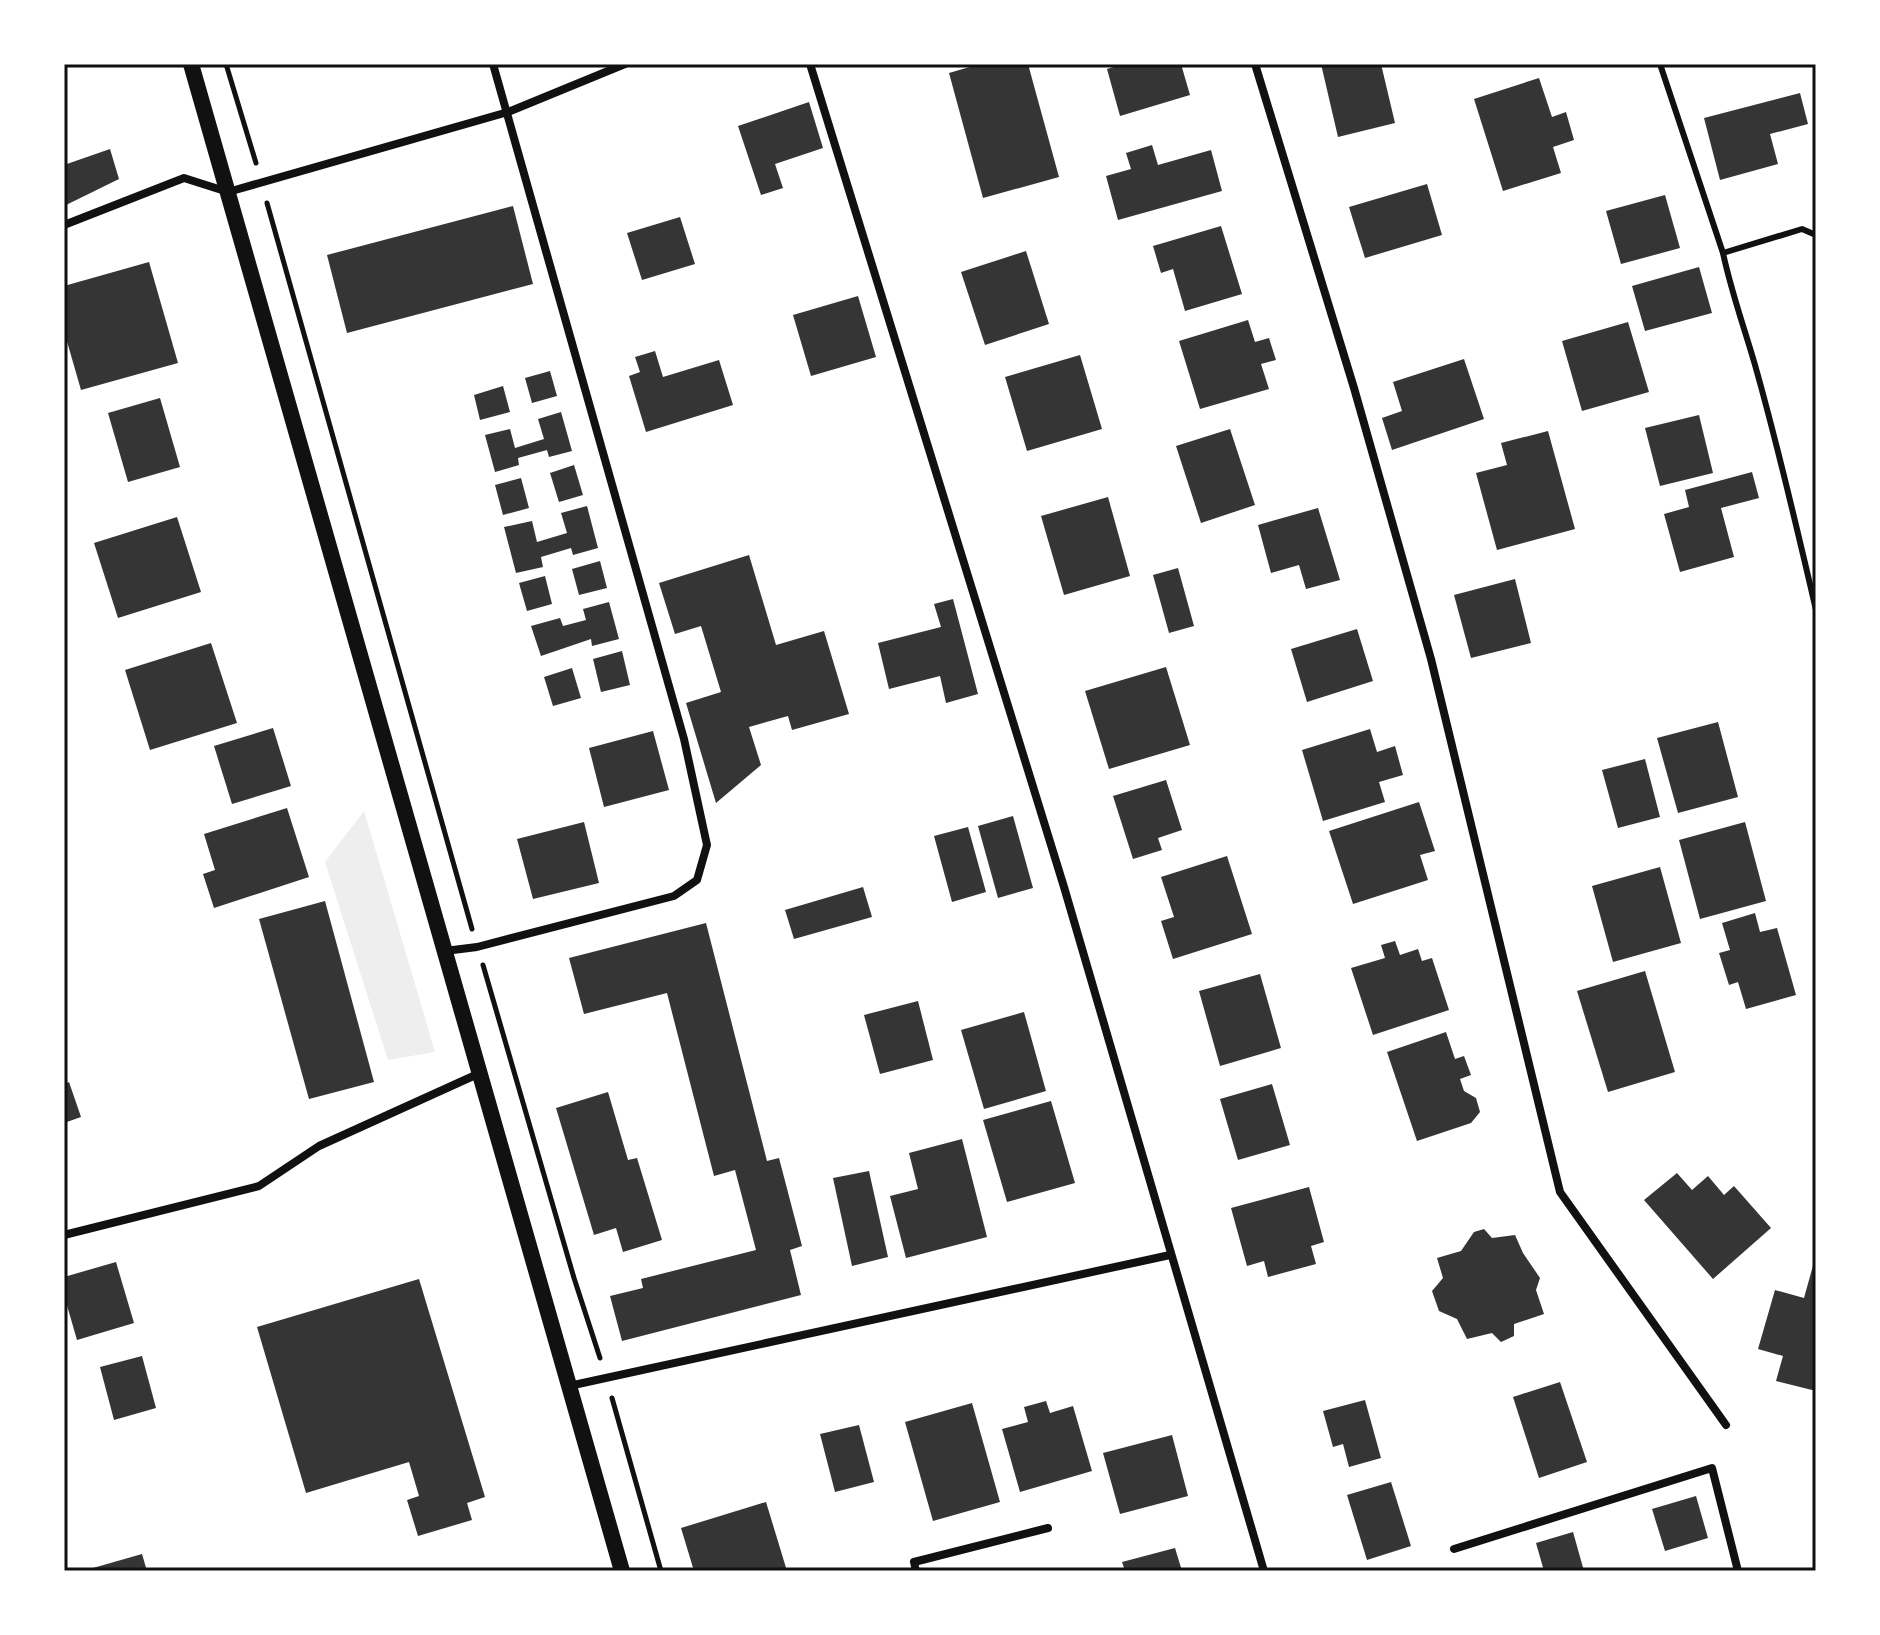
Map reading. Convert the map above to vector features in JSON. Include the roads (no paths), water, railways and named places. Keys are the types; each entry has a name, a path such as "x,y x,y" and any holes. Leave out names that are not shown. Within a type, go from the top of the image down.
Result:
{"main road":[{"path":"191,64 622,1571"}],"street":[{"path":"445,951 477,947 674,896 697,880 707,845 684,739 493,64"},
{"path":"64,225 184,178 228,192 261,183 508,112 625,64"},
{"path":"810,64 1064,887 1264,1571"},
{"path":"1255,64 1354,388 1431,659 1560,1192 1726,1425"},
{"path":"64,1235 259,1186 319,1146 480,1073"},
{"path":"569,1386 1170,1255"},
{"path":"1454,1549 1712,1468 1738,1571"},
{"path":"916,1571 914,1562 1048,1528"}],"lane":[{"path":"1660,64 1723,253 1790,498 1816,610"},
{"path":"1723,253 1802,229 1816,235"}]}
